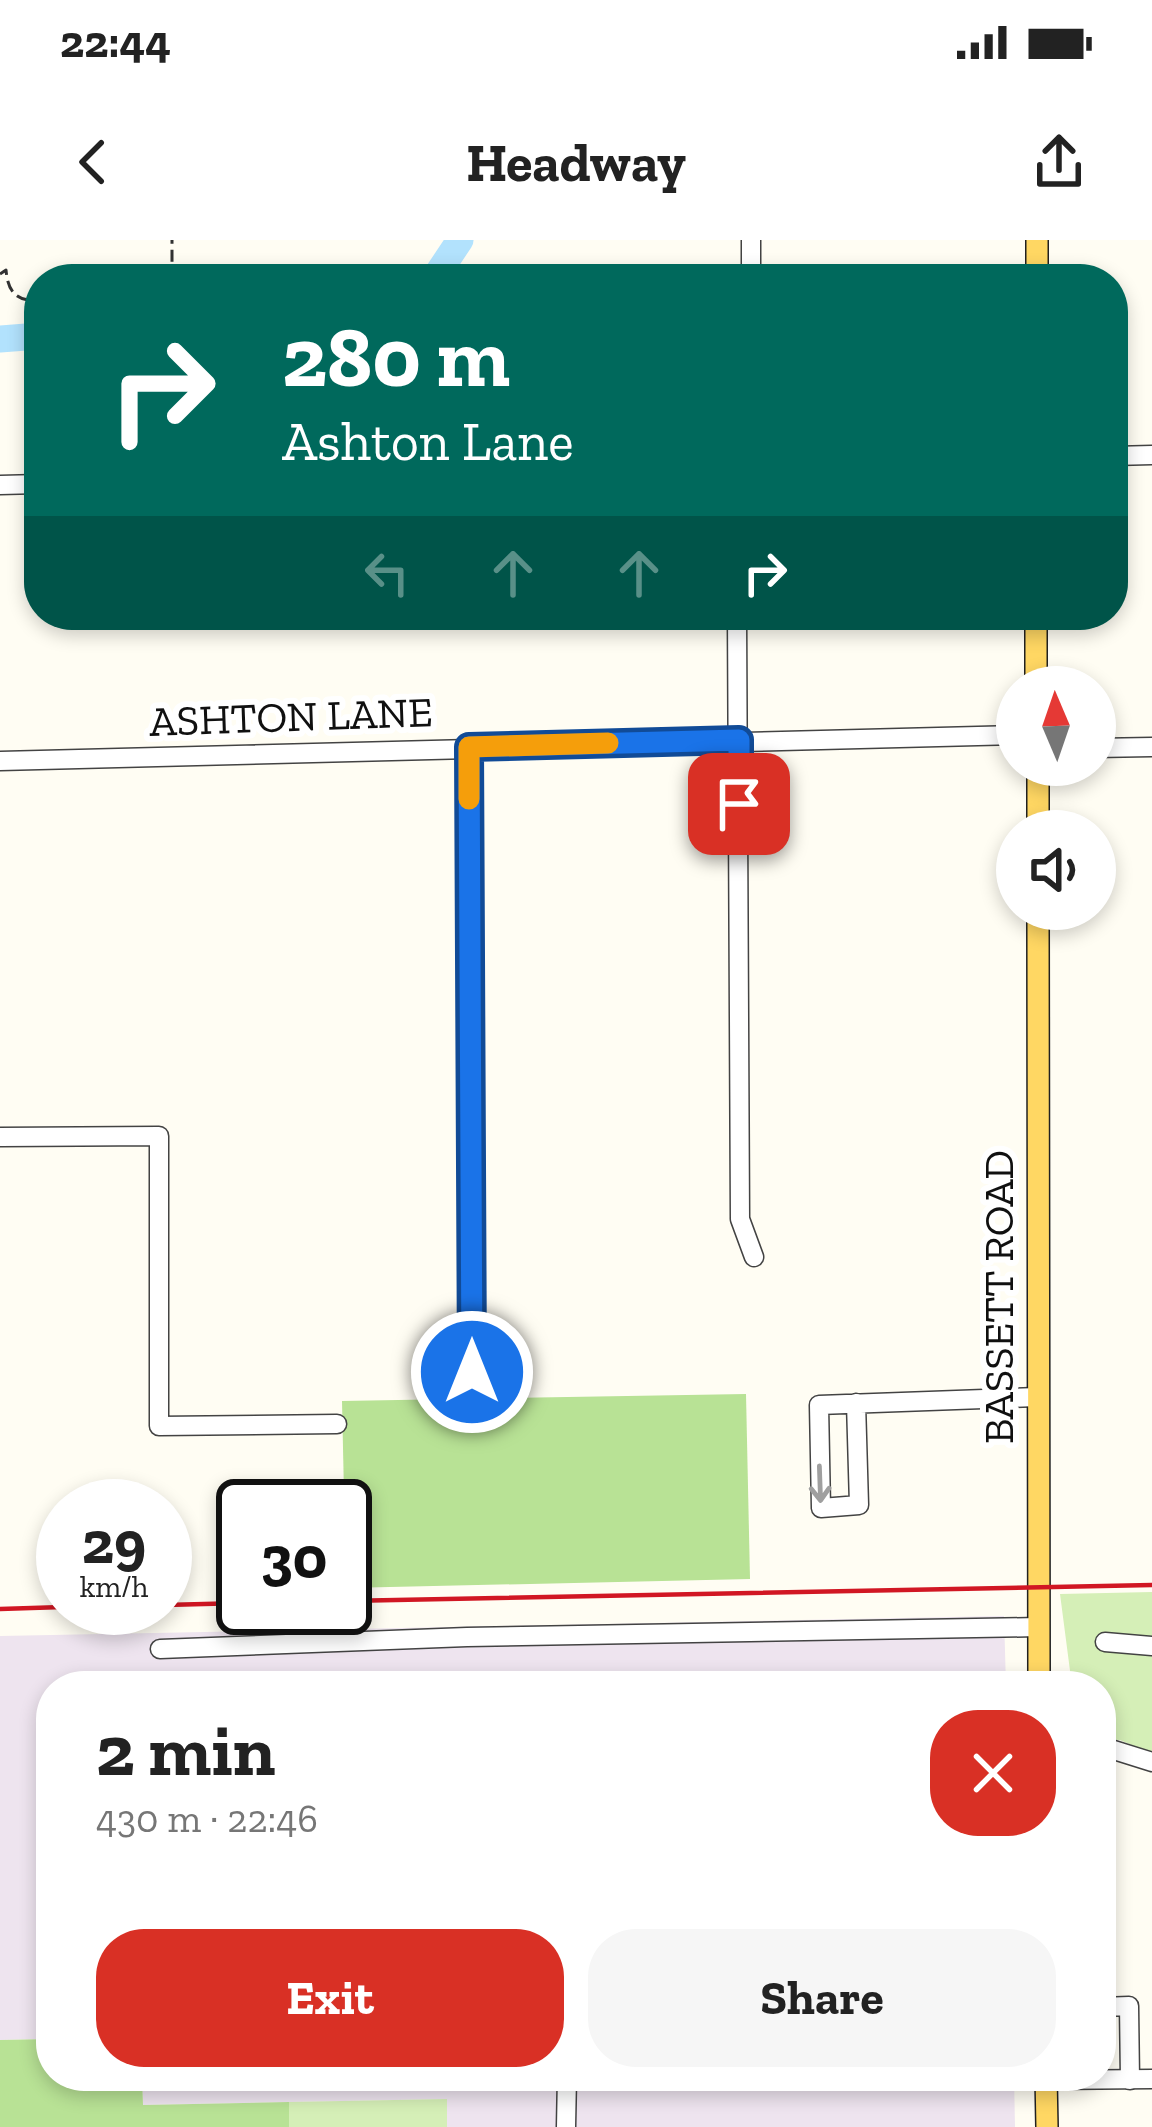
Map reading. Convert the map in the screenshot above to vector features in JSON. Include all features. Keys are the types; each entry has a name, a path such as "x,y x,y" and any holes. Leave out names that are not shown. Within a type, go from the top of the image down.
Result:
{"main road":[{"path":"1036,630 1036,666"},
{"name":"BASSETT ROAD","path":"1038,930 1039,1671"},
{"path":"1046,2091 1047,2127"}],"street":[{"path":"737,630 740,1219 754,1257"},
{"name":"ASHTON LANE","path":"0,761 996,735"},
{"path":"469,747 472,1372"},
{"path":"1116,748 1152,747"},
{"path":"0,1137 159,1136 159,1426 337,1424"},
{"path":"856,1403 859,1505 821,1508 817,1406 856,1403 1037,1397"},
{"path":"160,1649 467,1637 1038,1627"},
{"path":"1106,1642 1152,1646"},
{"path":"1116,1751 1152,1762"},
{"path":"1116,2006 1152,2006"},
{"path":"1129,2006 1130,2080"},
{"path":"1116,2080 1152,2079"},
{"path":"566,2127 567,2091"}],"path":[{"path":"0,274 6,270 8,288 24,299"}],"shaded area":[{"path":"1004,1616 1006,1671 36,1671 36,2039 0,2040 0,1636 216,1632 372,1635 372,1629"},
{"path":"143,2091 1014,2091 1015,2127 447,2127 446,2099 143,2105"}],"green space":[{"path":"746,1394 750,1579 372,1587 372,1479 344,1479 342,1401"},
{"path":"1152,1592 1152,1754 1116,1740 1116,1671 1070,1671 1060,1594"},
{"path":"36,2039 36,2091 143,2091 143,2105 289,2102 289,2127 0,2127 0,2040"},
{"path":"447,2099 447,2127 289,2127 289,2102"}],"waterway":[{"path":"444,264 460,240"},
{"path":"0,339 24,337"}],"railway":[{"path":"372,1600 1152,1585"},
{"path":"192,1604 216,1604"},
{"path":"0,1609 36,1608"}],"slow traffic":[{"path":"469,799 469,747 608,743"}],"route":[{"path":"472,1372 469,747 739,740 739,804"}]}
